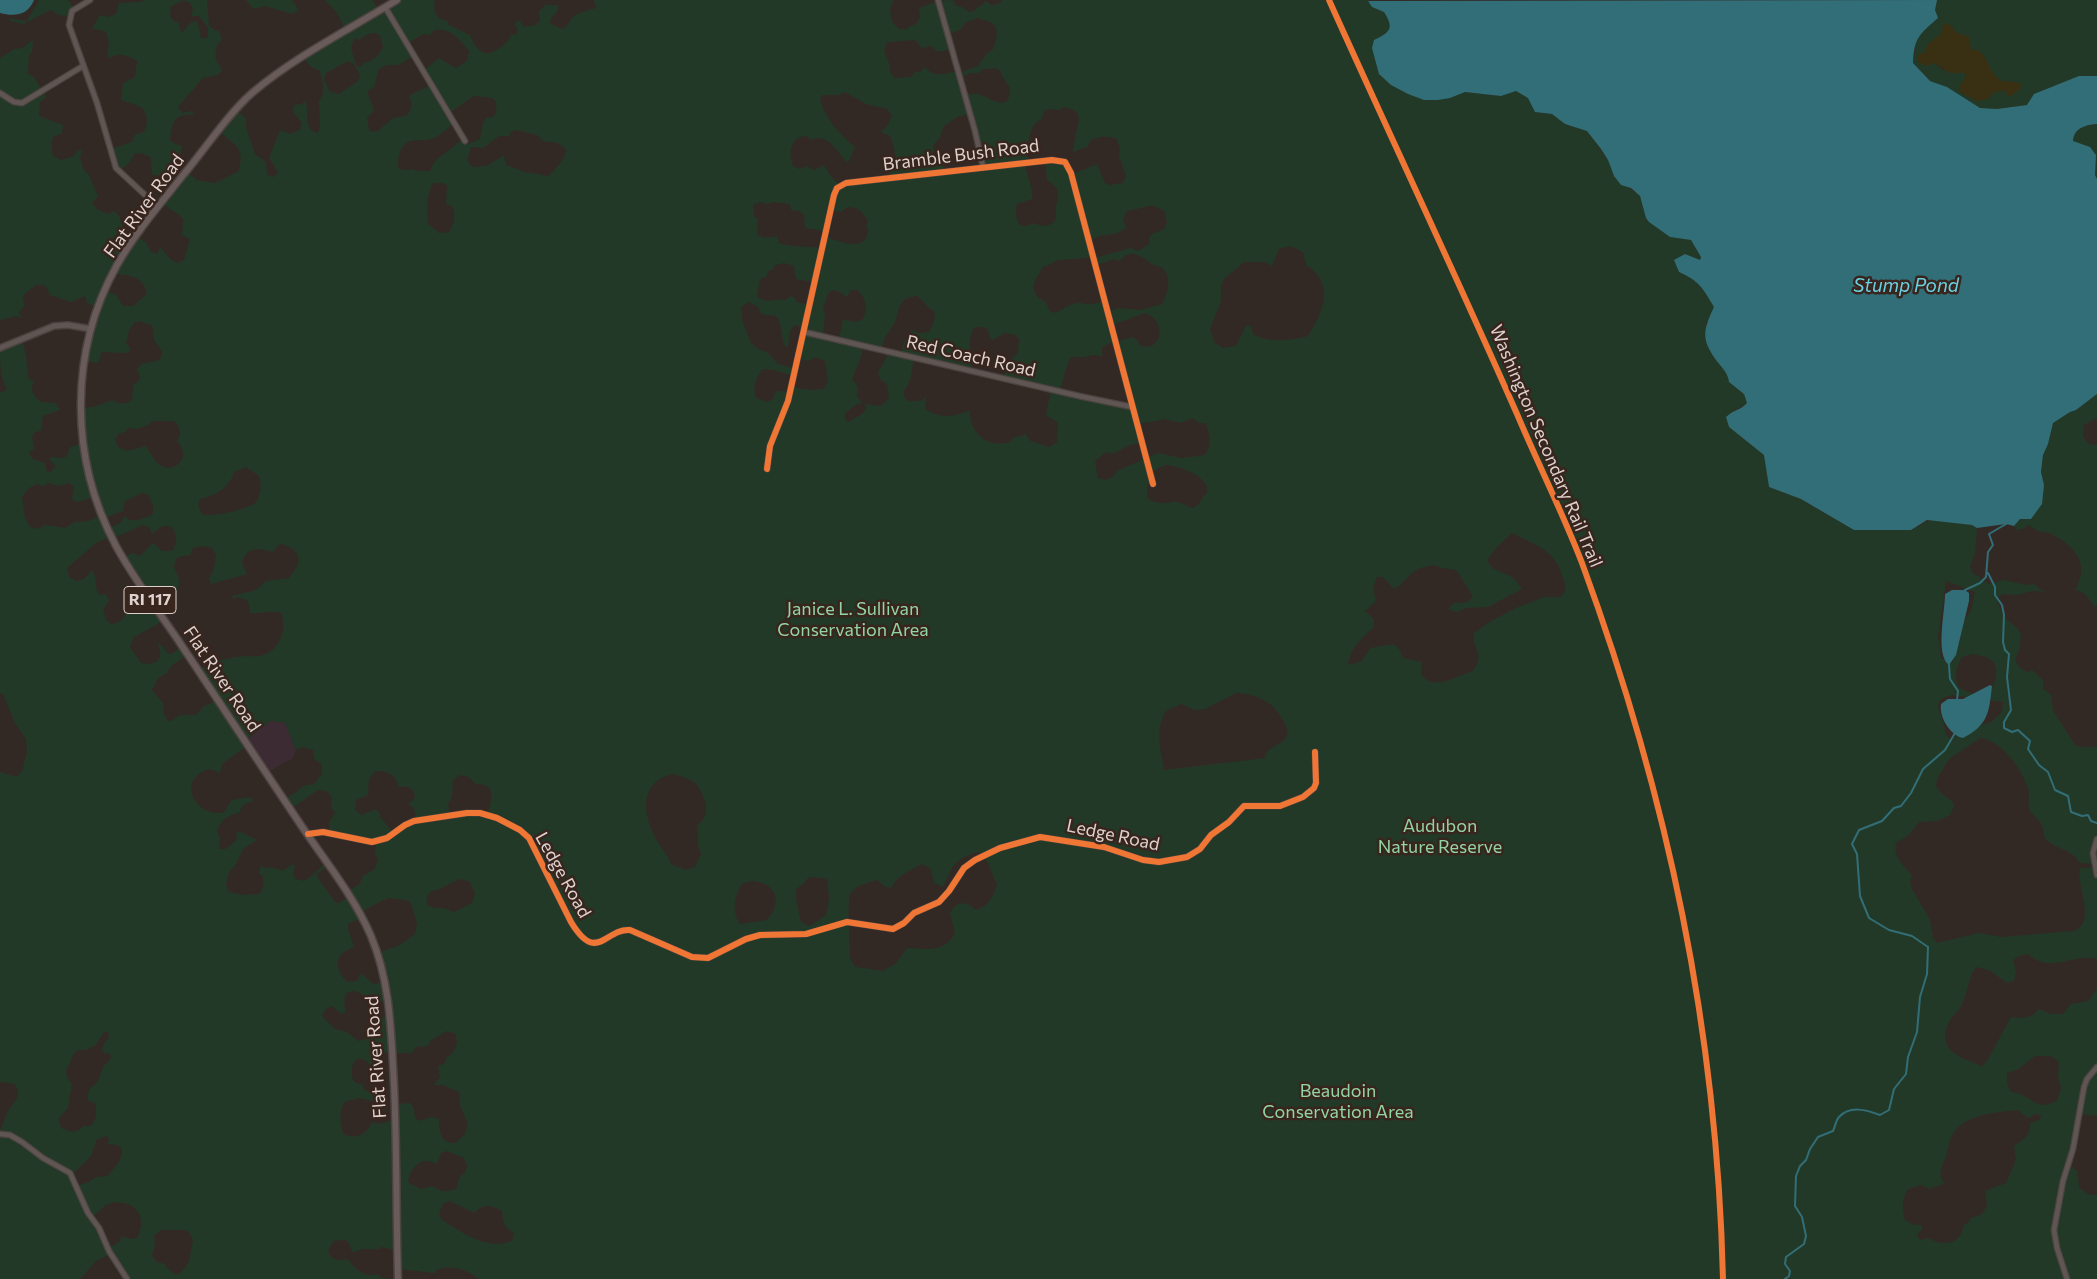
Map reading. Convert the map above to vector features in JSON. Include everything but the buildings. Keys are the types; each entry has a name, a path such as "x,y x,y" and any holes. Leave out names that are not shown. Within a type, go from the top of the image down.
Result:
{"main road":[{"name":"Flat River Road","path":"397,0 299,58 250,95 142,226 116,267 91,329 82,385 82,436 95,496 116,546 348,894 370,934 384,973 392,1033 398,1279"}],"street":[{"path":"90,0 72,11 69,17 69,25 97,103 116,168 158,207"},
{"path":"938,0 975,131 983,167"},
{"path":"385,8 398,26 465,141"},
{"path":"0,93 14,102 22,103 83,66"},
{"name":"Bramble Bush Road","path":"767,469 770,446 788,401 830,213 838,188 846,183 1052,160 1063,161 1066,164 1091,245 1153,484"},
{"path":"0,348 54,326 68,325 91,329"},
{"name":"Red Coach Road","path":"804,332 1132,407"},
{"name":"Ledge Road","path":"308,834 328,833 372,842 387,838 414,821 467,813 490,816 520,830 529,838 571,922 577,932 588,941 595,943 603,942 622,930 630,930 692,957 702,959 746,939 767,934 806,934 847,922 893,928 904,923 914,913 939,902 949,891 961,871 975,860 1000,848 1040,837 1104,847 1143,860 1159,862 1187,856 1200,850 1211,835 1229,822 1244,806 1287,804 1310,792 1316,783 1315,752"},
{"path":"2097,839 2093,853 2097,875"},
{"path":"2067,1279 2055,1243 2056,1216 2073,1149 2084,1087 2087,1079 2097,1067"},
{"path":"0,1134 10,1135 43,1158 70,1173 88,1213 99,1228 109,1251 127,1279"}],"shaded area":[{"path":"271,721 285,723 296,750 293,758 268,772 245,741 258,728"}],"green space":[{"path":"39,0 68,0 74,8 70,16 59,15 51,10 23,24 10,21 10,18 27,21"},
{"path":"145,0 184,0 207,0 209,26 219,31 222,40 217,45 215,57 222,70 218,75 203,78 178,107 182,113 192,111 194,115 178,117 175,120 170,140 182,146 179,160 177,159 162,176 152,174 151,157 140,153 134,154 130,162 121,170 117,169 111,149 132,142 135,134 145,130 147,117 143,109 121,100 123,83 135,77 137,61 124,55 110,58 107,55 109,43 106,32 92,28 100,15 109,17 116,14 119,3","holes":["184,0 190,3 193,10 191,16 199,16 208,28 208,38 201,38 198,23 195,21 190,23 183,32 180,30 179,23 170,16 171,6"]},
{"path":"246,0 292,0 299,10 292,14 265,6 253,9"},
{"path":"325,0 372,0 379,10 396,0 435,0 434,7 437,16 447,21 449,25 470,35 474,44 480,50 487,53 503,46 511,36 510,34 516,35 518,29 515,25 517,21 520,21 524,27 535,25 540,21 539,11 545,5 558,5 558,11 551,18 550,23 562,29 566,27 575,15 596,8 594,0 894,0 890,8 892,22 899,29 907,29 916,24 920,17 919,8 938,1 953,0 956,6 962,7 969,12 974,11 986,1 991,5 999,4 1002,0 1368,0 1372,7 1384,12 1389,22 1390,26 1387,32 1374,40 1391,85 1408,94 1450,98 1465,92 1501,96 1515,91 1528,98 1535,112 1552,114 1565,124 1587,131 1608,160 1614,176 1640,196 1646,218 1649,222 1670,237 1691,240 1701,257 1700,260 1685,254 1674,261 1679,272 1700,286 1715,307 1706,323 1709,351 1728,375 1729,382 1744,394 1747,403 1726,417 1729,427 1764,455 1769,487 1801,499 1854,530 1911,530 1930,520 1973,525 1977,528 1975,553 1970,567 1973,574 1989,584 2004,580 2026,585 2035,584 2039,589 2048,592 2032,591 2017,595 2003,594 1998,597 1997,601 2004,617 2017,628 2021,635 2020,647 2015,660 2020,668 2027,672 2032,670 2043,680 2043,689 2051,695 2053,710 2075,745 2097,747 2097,838 2093,864 2080,863 2072,854 2055,846 2045,838 2041,824 2030,811 2028,788 2016,764 1996,744 1980,738 1949,759 1937,779 1936,786 1940,792 1953,802 1954,806 1950,815 1937,821 1919,822 1909,835 1896,843 1895,848 1897,857 1912,875 1910,883 1912,889 1930,920 1933,938 1937,943 1979,933 2001,937 2074,931 2081,926 2085,912 2080,868 2094,867 2097,877 2097,959 2083,958 2049,963 2038,961 2028,954 2019,956 2013,960 2016,971 2014,981 2007,983 1989,970 1976,967 1960,1008 1949,1022 1945,1040 1952,1052 1982,1066 1987,1061 2011,1017 2023,1018 2030,1016 2039,1009 2051,1014 2063,1014 2071,1004 2088,1001 2097,989 2097,1116 2078,1114 2068,1164 2077,1171 2079,1187 2087,1194 2097,1195 2097,1279 478,1279 469,1272 449,1267 434,1273 398,1269 396,1250 380,1247 380,1249 364,1249 352,1252 349,1243 345,1240 333,1241 328,1251 331,1257 337,1260 348,1259 353,1266 364,1274 377,1274 382,1278 397,1279 127,1279 110,1254 96,1261 80,1279 0,1279 0,1130 17,1098 18,1092 15,1084 0,1082 0,772 17,777 22,771 27,752 26,739 15,723 3,694 0,693 0,392 5,391 7,388 0,364 0,347 21,339 29,379 34,381 33,393 41,402 56,403 60,410 43,416 41,431 35,432 32,437 34,449 29,452 30,455 35,460 45,463 47,472 51,472 56,466 50,460 51,457 63,458 67,456 70,447 83,444 81,408 93,407 112,400 127,403 132,400 133,385 139,381 140,376 137,370 141,364 160,360 162,351 154,340 152,325 139,321 135,322 129,330 126,343 131,350 126,353 102,352 98,363 85,361 97,307 87,303 85,296 71,302 50,295 47,288 43,285 36,285 23,295 25,305 19,313 22,318 17,316 0,320 0,58 14,49 23,48 33,40 32,52 29,55 28,74 34,77 46,97 40,102 39,116 63,125 62,134 54,136 52,141 53,156 61,160 74,156 77,151 82,150 80,157 83,169 89,175 98,196 92,203 98,210 109,214 114,211 119,216 123,227 119,234 113,238 112,242 116,242 125,248 136,236 147,243 150,251 157,254 160,247 171,260 178,263 184,260 190,239 182,235 183,219 161,203 187,171 196,180 215,183 239,171 241,163 240,151 219,131 237,110 246,119 246,127 255,154 266,162 267,175 274,177 278,172 269,158 280,130 290,134 300,130 302,123 293,112 294,105 302,104 305,100 308,124 313,131 318,133 320,126 319,101 323,94 323,82 319,70 311,67 302,56 345,29 337,13","holes":["977,18 990,22 996,28 997,36 993,49 978,66 959,73 957,71 936,74 925,67 920,72 915,72 911,77 895,78 890,72 890,65 884,51 887,42 915,40 922,48 931,46 938,52 950,49 948,34 960,30 965,23","434,30 450,33 469,51 467,61 456,68 439,58 424,70 431,84 409,96 411,109 408,114 393,118 378,131 372,132 369,130 367,118 374,110 367,92 375,86 378,70 387,65 398,65 413,56 408,43 423,34 430,35","376,33 380,36 383,46 378,55 364,63 361,67 356,65 351,48 354,38 356,40 368,34","348,61 354,64 360,75 358,81 339,94 330,92 324,80 326,73","997,68 1010,87 1010,95 1006,102 1001,103 976,94 965,96 960,77 971,73 978,73 984,69","845,92 866,104 887,109 892,116 888,125 881,132 890,136 896,160 889,165 889,178 839,185 824,165 814,170 807,166 799,169 793,166 791,161 792,146 797,139 807,136 811,140 817,138 827,141 832,144 847,162 849,161 855,147 839,132 820,101 822,95 839,95","474,96 492,98 496,101 497,108 495,114 493,117 486,118 483,123 480,139 468,144 463,139 435,161 430,171 399,169 399,155 405,144 412,141 434,138 454,123 449,113","1064,107 1074,110 1079,119 1072,155 1073,152 1087,147 1091,140 1101,137 1117,139 1120,149 1119,156 1126,176 1123,183 1109,185 1105,183 1097,164 1071,175 1063,161 1045,161 1047,180 1055,186 1058,192 1056,218 1053,223 1048,225 1033,223 1023,226 1018,222 1016,209 1017,204 1032,199 1032,191 1025,163 1028,161 1028,144 1031,131 1033,126 1041,120 1044,111 1049,109 1059,110","969,114 982,167 944,171 943,159 934,153 933,145 940,138 943,127 957,117","516,130 537,135 543,141 558,143 567,150 562,161 549,176 525,172 506,165 504,155 487,166 473,167 467,161 471,147 483,148 499,136 509,136 511,132","433,183 443,183 447,186 446,204 452,206 454,213 453,223 449,232 439,233 428,224 429,192","760,202 767,204 774,202 790,204 791,210 799,211 804,215 805,228 825,232 830,210 841,212 849,207 853,207 860,211 868,221 866,226 868,228 867,236 858,244 844,243 824,236 821,248 784,245 779,243 777,236 765,238 757,235 758,220 754,216 753,205","1150,206 1155,206 1164,211 1167,222 1164,229 1152,234 1149,238 1149,244 1138,251 1130,248 1095,258 1096,265 1114,259 1120,261 1127,255 1135,254 1143,257 1152,265 1161,267 1165,270 1168,280 1166,295 1162,304 1140,310 1119,308 1108,311 1104,301 1092,304 1075,303 1057,312 1051,312 1046,302 1036,295 1034,290 1035,281 1040,271 1044,266 1057,261 1093,256 1089,240 1118,233 1126,228 1123,219 1127,211","1290,246 1303,252 1306,265 1321,281 1324,289 1322,308 1308,336 1287,340 1266,339 1253,334 1251,326 1246,326 1236,346 1223,348 1215,343 1210,329 1221,301 1221,285 1224,279 1244,262 1265,262 1272,266 1279,249","784,263 794,266 796,279 812,282 808,305 797,302 791,296 785,300 767,301 760,299 757,296 760,279 766,277 768,271 772,270 775,265","113,273 130,276 139,280 147,294 133,306 123,306 116,295 105,290","833,290 838,291 847,297 851,290 857,290 863,296 866,304 864,316 862,320 854,322 843,319 839,339 823,336 825,315 823,309 828,293","917,296 934,311 935,317 929,332 919,333 912,330 904,341 901,354 889,352 878,373 881,380 887,384 889,399 880,406 865,404 866,409 862,414 848,422 845,419 845,413 857,404 863,403 857,397 858,387 852,379 861,357 863,346 881,349 902,302 905,299","749,302 758,307 761,314 775,316 779,319 784,345 788,347 790,332 794,325 804,327 798,359 809,361 815,357 825,361 828,380 824,389 809,390 791,387 789,392 776,391 773,399 767,402 756,398 755,383 763,369 793,375 794,368 778,364 768,353 751,343 743,323 741,307","1145,313 1153,317 1160,329 1157,341 1147,347 1140,345 1132,337 1116,342 1131,405 1060,390 1071,358 1097,355 1102,357 1102,347 1115,341 1112,325","975,327 984,327 988,330 990,338 993,340 1004,333 1015,335 1019,339 1018,353 1013,357 1009,365 1005,367 1004,378 1051,389 1046,415 1058,423 1057,442 1049,447 1030,441 1025,433 1023,436 1014,437 1010,442 1002,444 987,441 976,432 970,410 959,414 942,416 925,409 926,397 921,401 908,401 904,396 910,380 914,358 971,369 970,342","1192,418 1199,423 1206,423 1210,439 1205,455 1182,458 1158,453 1117,471 1113,477 1106,480 1098,478 1095,461 1106,452 1113,454 1130,445 1141,443 1138,424 1163,419 1181,423","153,421 173,421 178,425 180,435 177,441 182,448 182,459 170,468 160,465 146,446 127,451 118,447 115,440 118,434 125,432 128,428 137,429","1165,465 1191,472 1198,476 1207,486 1206,494 1192,508 1176,501 1169,503 1147,498 1147,486 1151,481 1150,473","246,467 259,476 259,497 255,503 230,512 213,515 202,514 198,505 200,499 221,490 229,483 234,472","49,483 58,486 69,483 74,486 72,499 78,502 94,497 102,515 89,521 75,522 65,528 45,525 38,529 30,527 25,518 22,497 29,488 37,484 43,486","142,493 148,495 153,507 152,515 134,520 128,519 125,516 120,523 109,528 104,518 123,511 125,501","143,525 149,527 152,534 160,527 165,526 171,527 175,533 176,542 172,551 162,551 153,543 140,556 132,553 125,557 147,596 128,609 124,617 117,622 111,624 107,621 103,610 109,600 106,594 100,595 97,592 95,576 92,570 84,579 76,581 69,577 67,568 96,543 111,536 113,538","1512,533 1533,543 1554,559 1566,589 1561,597 1544,597 1516,608 1491,621 1474,633 1474,643 1478,659 1473,671 1446,681 1432,682 1421,674 1422,662 1403,658 1400,650 1394,644 1370,648 1362,661 1348,665 1354,648 1374,627 1374,619 1365,611 1376,601 1373,589 1377,577 1383,577 1394,589 1412,573 1422,568 1435,565 1456,570 1473,596 1468,602 1454,603 1448,609 1457,612 1466,608 1488,607 1522,589 1514,578 1492,568 1487,560","282,544 294,550 299,558 289,578 266,581 256,590 232,596 233,599 237,597 247,600 250,613 281,613 284,625 281,638 274,648 261,656 229,658 199,669 217,700 203,707 196,715 180,715 168,721 163,712 164,704 152,690 158,678 167,673 171,666 187,655 182,647 170,655 159,643 160,658 155,663 146,664 141,663 130,647 134,637 163,621 151,601 162,593 175,593 179,581 174,566 175,562 178,557 190,555 193,548 203,546 212,548 216,555 214,569 209,578 211,584 247,574 242,563 244,557 250,551 258,549 273,552 278,545","1946,581 1975,592 1971,610 1963,622 1960,641 1952,663 1941,658 1938,636","1972,654 1986,657 1994,662 1996,677 1990,692 1974,694 1958,687 1956,672 1962,657","1236,693 1258,697 1270,704 1280,715 1286,726 1287,733 1284,740 1271,748 1265,758 1164,770 1159,740 1162,718 1166,711 1181,704 1195,710 1205,709","1952,695 2003,702 2002,712 1991,722 1967,729 1951,740 1945,733 1938,705 1944,698","271,721 285,723 296,750 303,747 313,750 314,759 322,765 322,774 314,784 303,786 285,799 292,808 318,790 327,791 332,797 331,807 335,813 329,822 329,832 376,842 375,853 378,859 375,869 363,876 359,885 347,891 347,898 339,903 335,902 318,878 317,874 328,865 326,863 304,881 296,879 293,874 295,866 293,864 282,871 276,868 260,867 259,874 263,876 263,883 259,894 243,895 229,892 226,885 229,872 236,864 243,849 257,840 239,831 236,833 237,840 226,849 219,849 220,837 217,831 225,819 239,813 243,805 253,801 251,797 232,800 224,812 214,813 198,805 191,789 193,781 199,774 210,769 220,773 222,764 248,745 245,740 256,732 258,728","376,771 391,774 399,787 406,786 413,792 415,798 408,804 414,808 416,820 393,832 375,809 362,815 355,810 356,800 368,795 369,778","672,774 689,779 697,785 703,795 706,812 702,822 697,826 698,845 701,854 695,867 685,870 671,864 651,827 646,808 649,791 654,784","460,775 469,777 476,784 488,787 491,794 488,815 450,814 448,804 452,797 453,780","980,852 988,863 997,885 987,903 976,910 962,903 956,906 950,913 955,933 941,947 929,949 907,948 895,964 883,971 856,967 850,957 849,897 852,891 855,888 877,880 886,887 891,888 901,876 922,864 931,869 934,883 943,887 956,863 966,856","808,878 827,879 829,899 826,915 810,926 801,922 796,889","461,879 470,882 475,893 472,903 454,912 428,905 427,900 431,891","753,881 768,886 775,895 776,901 772,914 767,920 740,924 735,914 736,898 743,883","389,898 406,900 411,903 417,924 415,934 400,945 378,953 384,982 373,984 361,973 357,981 347,982 339,971 339,957 342,953 354,947 348,924 359,919 359,913","352,991 363,994 369,1004 388,1001 390,1016 371,1020 370,1032 366,1039 358,1041 347,1032 335,1029 322,1016 326,1009 332,1006 340,1013 345,1013 345,997 348,992","447,1031 456,1034 457,1044 444,1064 438,1066 440,1077 434,1085 443,1085 459,1092 460,1105 468,1124 465,1134 455,1143 446,1141 441,1136 439,1119 431,1117 420,1121 415,1118 414,1108 410,1103 395,1104 394,1120 379,1124 372,1122 367,1130 360,1135 348,1136 343,1134 341,1114 344,1102 359,1098 378,1102 382,1097 364,1090 363,1085 354,1082 352,1073 352,1067 356,1059 365,1060 376,1069 379,1053 412,1053 416,1047 428,1046 431,1040","104,1032 108,1032 109,1038 102,1049 104,1053 110,1054 111,1058 103,1067 98,1081 89,1090 87,1100 96,1104 96,1117 91,1126 83,1126 78,1131 73,1132 61,1128 59,1118 68,1108 72,1084 67,1077 66,1070 75,1052 86,1050 96,1045","2035,1056 2051,1056 2059,1062 2058,1076 2061,1088 2057,1101 2043,1105 2011,1092 2007,1084 2007,1073 2017,1070","2018,1110 2028,1118 2036,1114 2041,1115 2040,1120 2030,1123 2028,1134 2014,1146 2016,1160 2006,1183 1985,1191 1987,1206 1981,1215 1971,1218 1967,1224 1964,1224 1956,1240 1946,1243 1940,1243 1928,1238 1920,1240 1917,1235 1922,1229 1922,1225 1914,1225 1905,1220 1904,1197 1908,1189 1921,1185 1930,1189 1945,1184 1940,1172 1950,1140 1955,1131 1970,1119","107,1136 109,1138 108,1144 118,1145 122,1149 121,1157 108,1176 96,1177 89,1182 77,1186 72,1175 91,1156 97,1139","447,1151 464,1158 467,1166 465,1173 460,1176 456,1189 443,1191 432,1186 421,1189 409,1183 408,1179 413,1170 422,1162 427,1161 437,1164 441,1153","449,1201 475,1213 484,1206 499,1209 502,1211 506,1226 514,1233 512,1241 493,1244 475,1239 441,1219 439,1213 443,1204","115,1202 132,1206 141,1218 141,1228 137,1238 131,1239 121,1236 120,1242 108,1248 92,1217 106,1205","161,1230 186,1230 193,1240 189,1262 181,1273 175,1274 165,1264 157,1262 152,1256 155,1244 154,1236"]},
{"path":"1937,0 2097,0 2097,76 2079,76 2027,105 1997,109 1980,108 1947,87 1930,81 1913,63 1916,40 1935,10","holes":["1944,26 1952,26 1954,31 1964,36 1971,50 1983,55 1992,74 2003,82 2009,81 2013,94 2007,95 2004,90 1992,93 1990,96 1959,89 1965,80 1965,73 1943,70 1934,63 1929,64 1920,53 1924,53 1929,44 1940,35"]},
{"path":"2097,124 2097,179 2073,141 2078,130"},
{"path":"2097,394 2097,418 2084,425 2083,437 2089,444 2097,445 2097,604 2094,607 2086,596 2075,590 2080,580 2081,571 2080,563 2072,549 2049,533 2038,531 2028,525 2023,529 2016,530 2014,526 2020,519 2031,519 2044,485 2041,472 2043,455 2053,423 2076,410"}],"sand":[{"path":"1944,23 1952,26 1955,32 1969,37 1971,50 1978,50 1982,54 1994,74 2003,82 2009,81 2022,84 2019,90 2010,96 2004,90 1992,93 1989,99 1977,101 1960,92 1960,85 1966,77 1965,73 1950,73 1934,63 1926,66 1918,62 1917,57 1920,53 1924,53 1928,44 1940,35"}],"water":[{"path":"0,0 34,0 25,12 11,15 0,13"},
{"name":"Stump Pond","path":"1937,0 1935,10 1938,18 1919,37 1915,47 1913,63 1930,81 1947,87 1980,108 1997,109 2027,105 2034,94 2079,76 2097,76 2097,124 2088,125 2078,130 2073,141 2090,147 2096,155 2097,394 2076,410 2053,423 2043,455 2041,472 2044,485 2042,504 2031,519 2020,519 2014,526 2006,524 1977,528 1972,525 1927,520 1911,530 1854,530 1801,499 1769,487 1764,455 1729,427 1726,417 1747,403 1744,394 1729,382 1726,372 1709,349 1705,336 1707,323 1714,307 1700,286 1679,272 1674,260 1685,254 1700,260 1701,257 1691,240 1670,237 1649,222 1646,218 1640,196 1631,188 1621,185 1614,176 1608,160 1587,131 1565,124 1552,114 1535,112 1528,98 1516,91 1501,96 1465,92 1450,98 1424,100 1391,85 1379,74 1372,48 1374,40 1389,29 1389,22 1384,12 1372,7 1368,1"},
{"path":"1952,590 1965,590 1969,593 1969,601 1956,655 1949,665 1942,652 1942,632 1945,594"},
{"path":"1990,685 1992,686 1990,704 1982,723 1963,738 1954,734 1944,720 1941,704 1948,699 1963,699"}],"waterway":[{"path":"1965,590 1980,583 1986,577 1988,552 1993,545 1989,534 2006,524"},
{"path":"1988,573 1995,587 1995,595 2002,605 2004,615 2003,642 2005,650 2009,654 2007,677 2011,710 2004,722 2004,728 2012,732 2018,730 2030,741 2028,749 2039,765 2048,772 2055,790 2068,796 2071,812 2082,816 2088,815 2091,821 2097,823"},
{"path":"1949,665 1950,679 1958,691 1957,700"},
{"path":"1785,1279 1789,1276 1790,1271 1785,1264 1786,1257 1804,1244 1806,1236 1802,1217 1795,1206 1796,1176 1800,1166 1806,1160 1810,1149 1818,1137 1833,1131 1838,1118 1843,1113 1859,1110 1880,1115 1889,1110 1894,1089 1906,1074 1908,1057 1917,1032 1920,997 1927,974 1928,947 1912,936 1889,930 1869,918 1860,896 1857,854 1852,844 1859,830 1882,821 1894,808 1901,806 1911,793 1923,769 1945,750 1955,733"}],"cycle path":[{"name":"Washington Secondary Rail Trail","path":"1329,0 1471,310 1567,526 1613,651 1663,827 1682,915 1698,1005 1711,1095 1719,1186 1723,1279"},
{"path":"767,469 770,446 788,401 837,188 846,183 1052,160 1065,162 1071,173 1153,484"},
{"path":"308,834 323,832 372,842 387,838 414,821 467,813 480,813 497,818 520,830 529,838 571,922 580,935 588,941 595,943 621,931 630,930 692,957 708,958 746,939 760,935 806,934 847,922 893,929 904,923 914,913 939,902 949,891 964,868 975,860 1000,848 1040,837 1104,847 1143,860 1159,862 1187,857 1200,849 1211,835 1229,822 1244,806 1280,806 1303,797 1314,788 1316,783 1315,752"}],"park label":[{"name":"Janice L. Sullivan Conservation Area","path":"853,619"},
{"name":"Audubon Nature Reserve","path":"1440,836"},
{"name":"Beaudoin Conservation Area","path":"1338,1101"}]}
